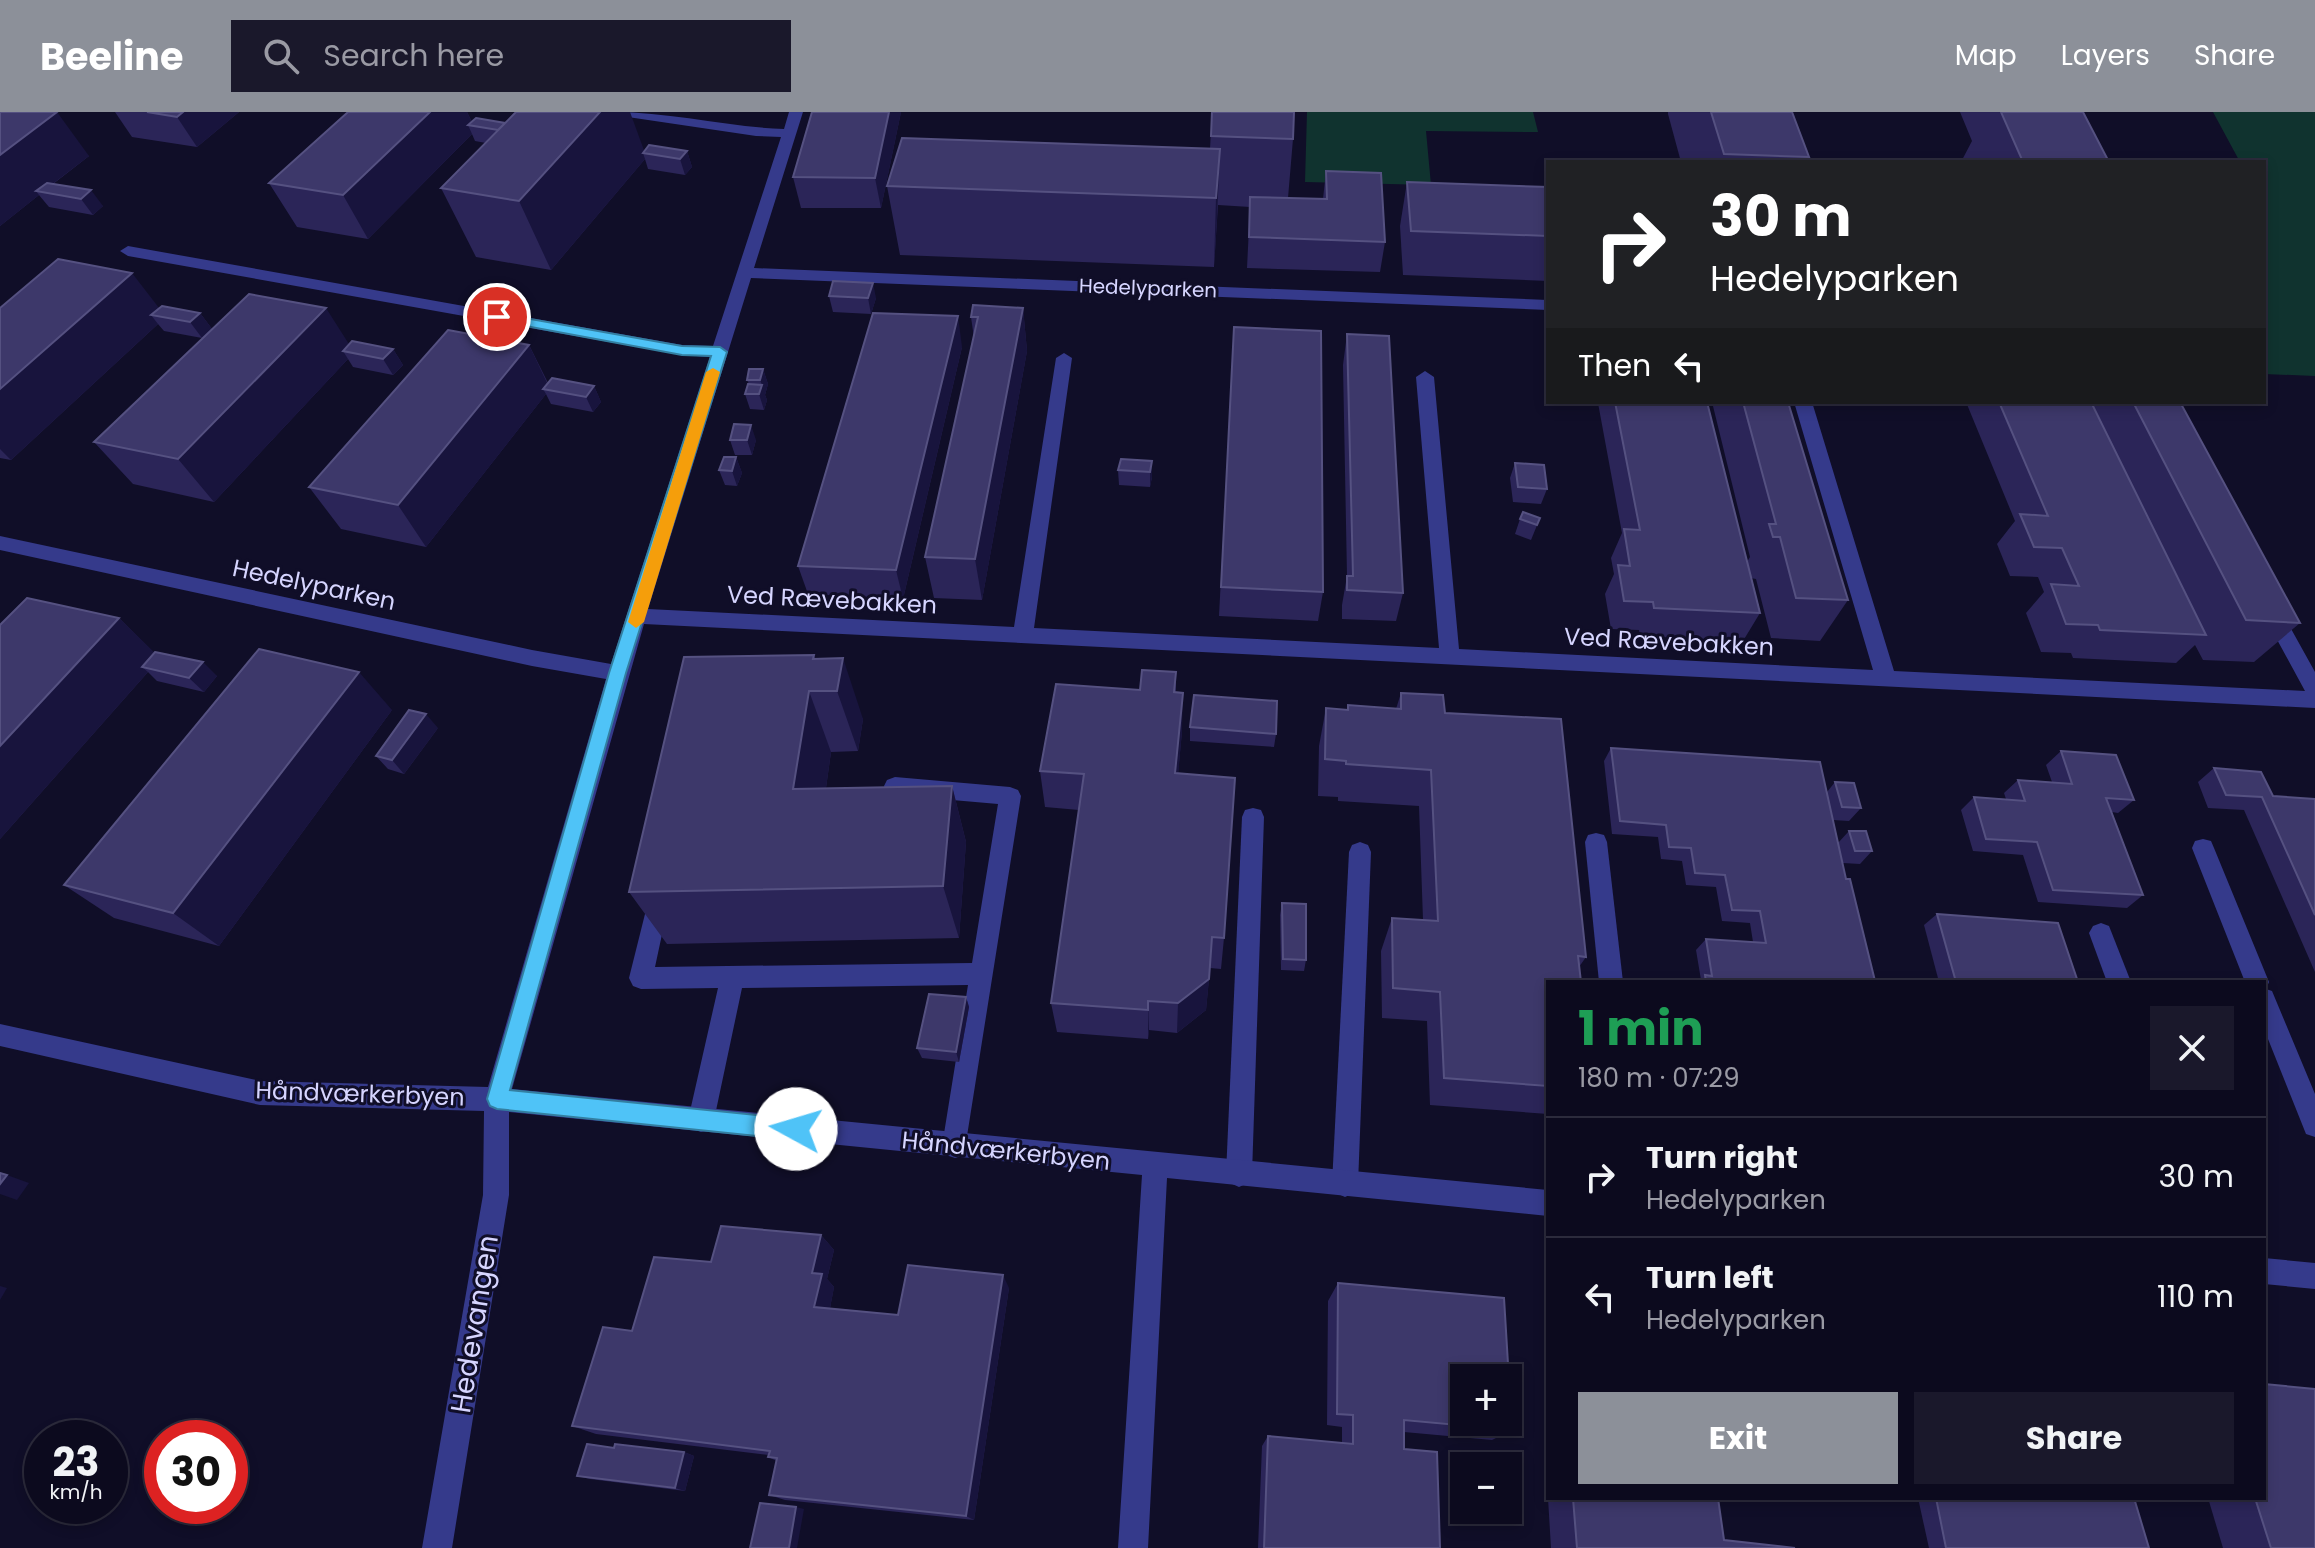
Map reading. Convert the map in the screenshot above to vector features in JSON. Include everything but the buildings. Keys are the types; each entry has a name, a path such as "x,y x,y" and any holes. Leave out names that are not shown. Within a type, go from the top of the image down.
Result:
{"street":[{"path":"621,112 756,132 790,133"},
{"path":"497,1099 618,673 796,112"},
{"path":"128,251 682,350 720,352"},
{"name":"Hedelyparken","path":"747,273 1546,305"},
{"path":"1023,635 1064,358"},
{"path":"1425,377 1450,657"},
{"path":"1804,404 1886,679"},
{"name":"Hedelyparken","path":"0,543 532,658 618,673"},
{"path":"2263,595 2315,691"},
{"name":"Ved Rævebakken","path":"638,616 2315,700"},
{"path":"895,786 1010,796 955,1146"},
{"path":"1239,1174 1253,817"},
{"path":"1596,842 1611,980"},
{"path":"2203,848 2256,980"},
{"path":"1345,1184 1360,852"},
{"path":"665,870 641,978 981,974"},
{"path":"2101,933 2118,980"},
{"path":"701,1120 732,977"},
{"path":"2266,1004 2315,1125"},
{"name":"Håndværkerbyen","path":"0,1035 260,1093 497,1099 1155,1167 1546,1203"},
{"name":"Hedevangen","path":"437,1548 496,1195 497,1099"},
{"path":"1133,1548 1155,1167"},
{"path":"2266,1271 2315,1276"}],"green space":[{"path":"1307,112 1533,112 1538,132 1426,131 1431,185 1305,182"},
{"path":"2213,112 2315,112 2315,376 2266,374 2266,160 2239,160"}],"slow traffic":[{"path":"636,622 713,372"}],"route":[{"path":"497,317 682,350 720,352 618,673 497,1099 796,1129"}]}
